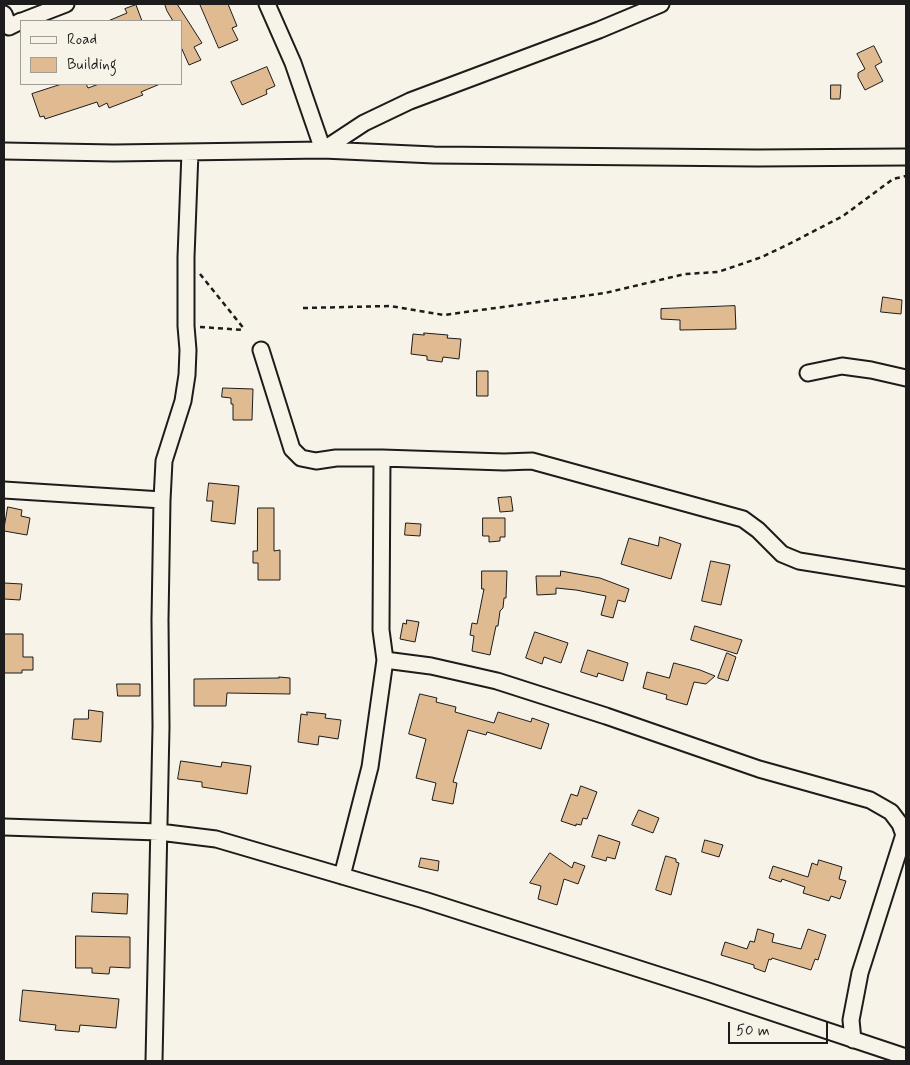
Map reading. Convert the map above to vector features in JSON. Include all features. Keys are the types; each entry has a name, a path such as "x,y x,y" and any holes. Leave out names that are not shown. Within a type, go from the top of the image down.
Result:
{"street":[{"path":"25,20 66,4"},
{"path":"267,4 293,64 323,150"},
{"path":"323,150 364,124 410,101 600,30 661,4"},
{"path":"4,14 8,26 20,22"},
{"path":"4,151 190,152 323,150 434,155 757,158 906,157"},
{"path":"154,1061 160,832 162,500 164,461 183,401 187,375 186,257 190,152"},
{"path":"261,350 292,449 300,458 316,461 336,458 532,461 744,519 782,554 800,562 906,578"},
{"path":"808,373 842,366 906,378"},
{"path":"342,876 370,767 385,660 381,630 382,458"},
{"path":"4,490 162,500"},
{"path":"385,660 431,666 497,681 606,716 759,769 870,800 891,812 905,831 860,973 851,1020 853,1040"},
{"path":"4,827 160,832 216,839 424,900 906,1057"}],"path":[{"path":"303,308 390,306 444,315 605,293 685,274 718,272 762,257 789,244 842,216 893,179 906,176"},
{"path":"186,257 245,330 186,326"}],"building":[{"path":"165,4 177,4 202,43 194,47 201,60 189,65 182,49 182,20 172,20"},
{"path":"200,4 228,4 237,26 232,28 238,40 219,48"},
{"path":"136,5 142,20 110,20 127,13 125,9"},
{"path":"874,46 882,62 875,66 883,81 865,90 858,77 858,73 865,69 857,54"},
{"path":"267,67 275,86 266,90 267,94 242,105 231,82"},
{"path":"59,85 86,85 88,88 96,85 158,85 141,92 143,95 109,108 107,103 99,107 97,102 45,119 44,116 40,117 32,94"},
{"path":"831,85 841,85 840,99 831,99"},
{"path":"883,297 902,300 901,314 881,312"},
{"path":"735,306 736,329 680,330 680,320 661,319 661,309"},
{"path":"424,333 448,335 447,338 461,339 459,359 443,357 442,362 427,360 427,356 411,354 413,334 424,335"},
{"path":"477,371 488,371 488,396 477,396"},
{"path":"223,388 253,389 252,420 233,420 233,404 231,404 231,398 222,397"},
{"path":"209,483 239,486 235,524 211,521 213,501 207,501"},
{"path":"511,497 513,511 500,512 498,498"},
{"path":"8,507 22,510 21,516 30,518 27,535 4,531"},
{"path":"258,508 274,508 274,551 280,550 280,580 258,580 258,563 253,563 253,551 257,551"},
{"path":"483,518 505,518 505,537 500,537 500,541 489,542 489,536 483,536"},
{"path":"406,523 421,524 420,536 405,535"},
{"path":"660,537 681,544 671,579 621,564 629,538 658,546"},
{"path":"711,561 730,565 721,605 702,601"},
{"path":"482,571 507,571 506,598 504,598 503,608 500,611 490,655 472,651 474,636 470,635 472,623 477,624 484,589 482,589"},
{"path":"561,571 600,578 629,589 625,602 618,600 613,618 601,615 606,596 556,588 556,594 537,595 536,576 560,576"},
{"path":"4,583 22,584 20,600 4,599"},
{"path":"407,620 419,622 415,642 400,639 403,623 406,624"},
{"path":"695,626 742,640 737,654 691,640"},
{"path":"535,632 568,643 561,663 544,657 542,664 526,658"},
{"path":"4,634 23,634 23,657 33,657 33,670 22,670 22,673 4,673"},
{"path":"588,650 628,663 623,681 598,673 597,677 581,672"},
{"path":"727,653 736,657 728,681 718,678"},
{"path":"674,663 715,676 706,684 694,682 687,705 666,699 667,695 643,688 647,672 669,678"},
{"path":"290,678 290,694 227,693 226,706 194,706 194,679"},
{"path":"117,684 140,684 140,696 118,696"},
{"path":"420,694 437,698 436,702 456,707 455,712 494,723 498,712 531,722 532,718 549,724 541,749 487,732 486,735 468,730 453,782 457,783 453,804 432,800 436,783 416,778 426,739 409,734"},
{"path":"89,710 103,712 101,742 72,739 74,719 88,719"},
{"path":"307,712 326,714 325,718 341,720 338,739 319,736 318,745 298,742 301,714 307,715"},
{"path":"181,761 221,767 222,762 251,766 247,794 202,787 202,782 178,779"},
{"path":"581,786 597,792 587,819 583,818 581,825 576,824 576,826 561,821 571,794 577,796"},
{"path":"639,810 659,818 653,833 632,825"},
{"path":"599,835 620,842 615,859 607,857 606,861 592,857"},
{"path":"705,840 723,845 719,857 702,852"},
{"path":"550,853 572,868 574,862 585,866 578,884 564,879 557,905 538,899 541,886 530,883"},
{"path":"666,856 676,859 676,862 679,863 671,895 656,890"},
{"path":"421,858 439,861 438,871 419,867"},
{"path":"819,860 842,867 839,879 846,881 840,899 831,896 829,901 803,893 805,887 782,879 781,882 769,878 773,866 808,877 812,863 817,865"},
{"path":"93,893 128,894 127,914 92,912"},
{"path":"758,929 774,934 772,942 801,949 808,929 826,935 818,960 815,959 811,970 772,958 771,960 769,959 765,972 754,968 754,965 721,955 725,942 747,949 750,941 754,942"},
{"path":"76,936 130,937 130,968 110,967 109,974 92,973 92,968 76,968"},
{"path":"23,990 119,999 116,1028 80,1025 79,1032 55,1030 56,1025 20,1021"}]}
